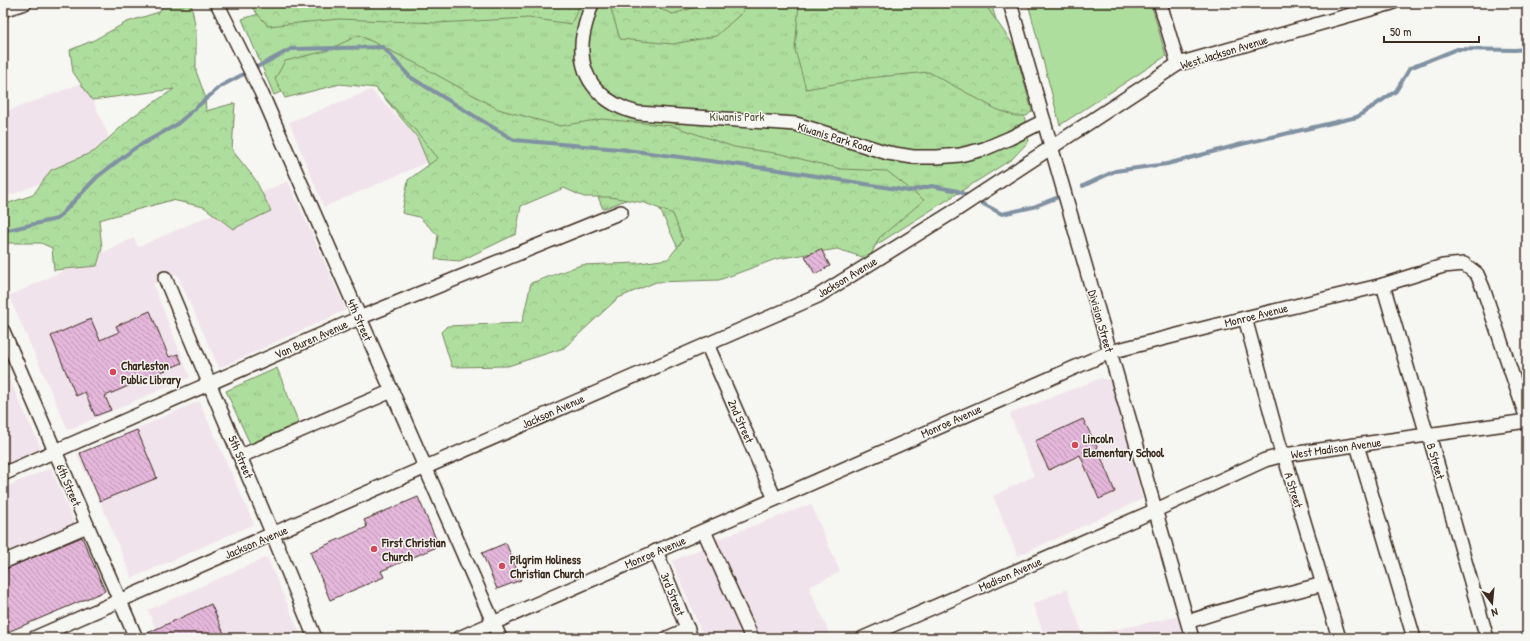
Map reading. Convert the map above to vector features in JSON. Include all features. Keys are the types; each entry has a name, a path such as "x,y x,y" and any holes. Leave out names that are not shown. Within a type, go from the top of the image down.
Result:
{"street":[{"path":"3,10 25,3"},
{"name":"4th Street","path":"217,3 261,92 500,638"},
{"name":"Kiwanis Park Road","path":"592,3 582,44 582,58 585,71 592,84 601,95 612,104 625,110 638,113 796,124 888,153 913,157 960,155 984,149 1044,121"},
{"name":"Division Street","path":"1010,3 1192,638"},
{"path":"1160,3 1178,64"},
{"name":"West Jackson Avenue","path":"1051,147 1178,64 1392,3"},
{"name":"Jackson Avenue","path":"34,638 818,296 968,202 1051,147"},
{"name":"Van Buren Avenue","path":"3,474 360,318 621,212"},
{"name":"Monroe Avenue","path":"459,638 1110,352 1383,285 1443,266 1464,264 1477,274 1484,288 1527,420"},
{"name":"5th Street","path":"165,278 241,456 315,638"},
{"name":"B Street","path":"1383,285 1425,428 1429,435 1487,638"},
{"name":"A Street","path":"1245,318 1281,450 1284,455 1339,638"},
{"name":"6th Street","path":"3,331 136,638"},
{"name":"2nd Street","path":"708,344 775,499"},
{"path":"241,456 392,391"},
{"name":"West Madison Avenue","path":"1156,510 1265,460 1284,455 1527,420"},
{"path":"1357,445 1414,638"},
{"name":"Madison Avenue","path":"864,638 1156,510"},
{"path":"3,562 87,526"},
{"path":"704,531 752,638"},
{"name":"3rd Street","path":"656,551 689,633"},
{"path":"1188,622 1264,598 1323,584"},
{"path":"667,638 689,633"}],"shaded area":[{"path":"85,82 116,153 3,198 3,113"},
{"path":"371,90 417,137 428,162 324,207 289,122"},
{"path":"288,181 346,310 219,368 177,274 153,284 190,377 68,430 9,296 134,238 138,247"},
{"path":"3,366 41,448 3,465"},
{"name":"Lincoln Elementary School","path":"1101,378 1113,381 1142,499 1018,556 993,496 1034,476 1010,414"},
{"path":"199,401 254,524 132,578 100,501 77,455"},
{"path":"51,468 75,525 3,556 3,488"},
{"path":"811,504 840,572 809,587 831,638 756,638 713,541"},
{"path":"706,547 746,638 704,638 672,561"},
{"path":"267,557 302,638 160,638 148,610"},
{"path":"1067,589 1083,636 1177,617 1184,638 1045,638 1033,604"}],"green space":[{"path":"165,3 191,3 196,30 196,71 205,96 206,111 235,103 232,150 255,179 271,211 233,229 204,207 172,200 99,220 102,248 97,266 54,270 52,248 41,243 3,243 3,205 33,195 51,170 95,151 132,117 174,89 92,100 73,72 70,50 94,40 127,22 159,12"},
{"path":"248,3 581,3 571,24 529,18 437,23 339,19 268,26"},
{"name":"Kiwanis Park","path":"295,3 991,3 1023,110 1029,141 1012,159 857,257 845,221 683,259 651,190 603,209 585,165 449,213 417,137 376,88 346,70 306,81 274,95 242,19"},
{"path":"644,3 673,14 709,3 738,3 744,11 716,36 673,44 620,39 610,6"},
{"path":"799,3 984,3 1014,46 1032,111 1027,116 1015,116 996,109 929,72 868,78 806,89 795,50"},
{"path":"1028,3 1151,3 1166,56 1060,125"},
{"path":"359,35 421,66 498,109 560,126 602,119 673,126 734,147 781,154 841,169 887,171 924,200 879,238 869,259 837,249 776,259 719,280 656,282 618,298 564,348 508,366 452,367 441,332 447,326 522,323 531,283 581,265 640,263 668,259 683,240 673,214 645,203 610,197 584,197 564,188 521,206 516,234 460,261 435,259 438,235 419,217 402,213 408,180 438,158 416,131 376,88 340,84 285,98 275,79 285,61 326,51"},
{"path":"277,368 300,426 251,446 226,391"}],"building":[{"path":"821,249 830,266 815,274 805,256"},
{"name":"Charleston Public Library","path":"150,311 169,357 178,354 182,363 105,396 111,410 95,416 85,392 76,396 51,336 91,319 100,340 119,332 116,326"},
{"path":"1083,419 1097,447 1115,492 1099,499 1080,455 1049,470 1035,441"},
{"path":"137,430 157,478 100,501 80,453"},
{"name":"First Christian Church","path":"418,497 439,546 381,571 384,577 330,600 310,552 367,527 364,520"},
{"path":"82,537 105,591 3,634 3,570"},
{"name":"Pilgrim Holiness Christian Church","path":"506,543 521,580 497,589 482,553"},
{"path":"211,604 226,638 144,638 143,635"}],"waterway":[{"path":"3,231 57,219 97,177 135,148 176,125 221,86 291,49 383,47 410,77 514,140 619,149 779,170 909,191 932,186 958,191 970,197"},
{"path":"1083,186 1115,171 1167,164 1242,144 1357,117 1396,91 1410,68 1457,49 1527,49"},
{"path":"976,200 1002,214 1033,207 1056,198"}],"place":[{"name":"Charleston Public Library","path":"113,372"},
{"name":"Lincoln Elementary School","path":"1075,445"},
{"name":"First Christian Church","path":"374,549"},
{"name":"Pilgrim Holiness Christian Church","path":"502,566"}]}
